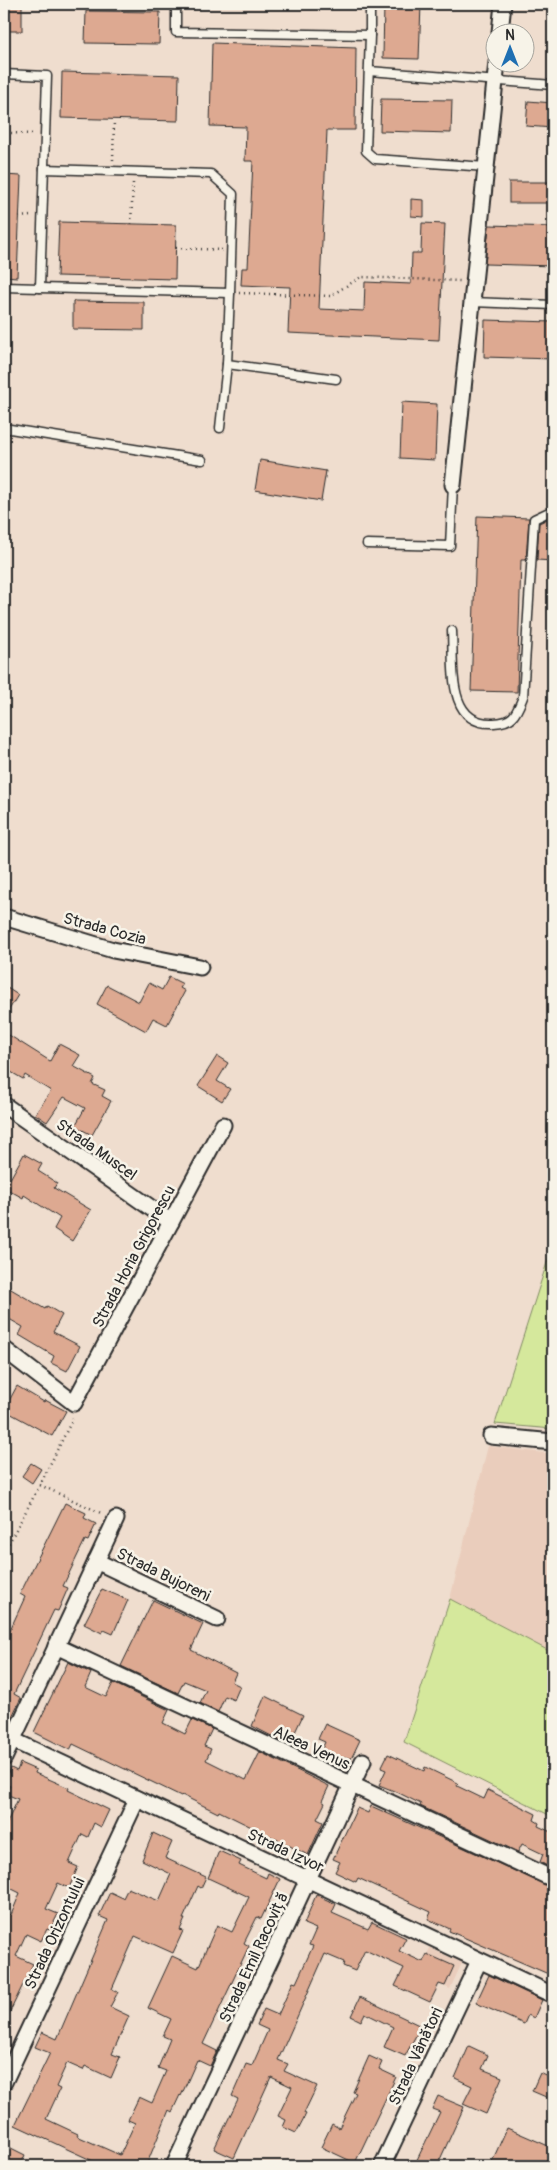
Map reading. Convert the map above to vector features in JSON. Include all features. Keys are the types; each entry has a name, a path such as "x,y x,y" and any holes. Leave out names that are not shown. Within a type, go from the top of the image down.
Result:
{"street":[{"path":"501,22 503,4"},
{"path":"453,485 496,72"},
{"name":"Strada Cozia","path":"4,917 114,950 200,967"},
{"name":"Strada Muscel","path":"4,1105 171,1222"},
{"name":"Strada Horia Grigorescu","path":"74,1403 223,1125"},
{"path":"4,1350 74,1403"},
{"path":"491,1436 553,1442"},
{"path":"4,1758 8,1738 56,1646 116,1519"},
{"name":"Strada Bujoreni","path":"96,1561 217,1619"},
{"name":"Aleea Venus","path":"56,1646 553,1880"},
{"name":"Strada Izvor","path":"8,1738 553,1996"},
{"name":"Strada Emil Racoviță","path":"174,2166 363,1761"},
{"name":"Strada Orizontului","path":"4,2082 137,1799"},
{"name":"Strada Vânători","path":"382,2166 479,1961"}],"lane":[{"path":"176,4 176,32 370,35"},
{"path":"370,4 366,151 375,159 486,167"},
{"path":"369,71 553,85"},
{"path":"4,74 48,76 40,288"},
{"path":"44,169 210,174 233,194 227,364 220,428"},
{"path":"4,287 230,293"},
{"path":"472,302 553,305"},
{"path":"227,364 336,379"},
{"path":"4,428 202,460"},
{"path":"367,544 450,546 453,485"},
{"path":"452,631 455,689 462,709 467,716 484,724 505,723 516,715 523,697 534,519 553,510"}],"path":[{"path":"112,171 114,120"},
{"path":"11,133 46,134"},
{"path":"131,224 134,172"},
{"path":"176,248 232,250"},
{"path":"230,293 330,296 361,277 474,281"},
{"path":"4,1552 76,1412 74,1403"},
{"path":"40,1485 116,1519"}],"shaded area":[{"path":"488,1446 553,1454 553,1653 450,1599"},
{"path":"430,1948 462,1963 450,1989 418,1974"}],"green space":[{"path":"553,1244 553,1429 495,1424"},
{"path":"450,1599 553,1653 553,1817 404,1742"}],"building":[{"path":"4,4 22,4 22,31 4,31"},
{"path":"384,4 421,4 419,59 383,58"},
{"path":"86,11 160,12 159,44 85,43"},
{"path":"212,43 356,48 355,130 327,130 319,309 364,311 365,282 411,284 412,253 421,253 422,223 445,224 439,340 288,333 290,287 241,285 242,268 248,268 253,161 245,161 246,127 210,126"},
{"path":"62,72 179,75 178,121 61,118"},
{"path":"381,99 452,100 451,133 380,131"},
{"path":"528,101 553,103 553,128 526,126"},
{"path":"4,175 21,176 17,277 4,276"},
{"path":"509,182 553,182 553,203 509,203"},
{"path":"411,199 424,200 424,217 411,216"},
{"path":"59,222 176,225 175,279 57,276"},
{"path":"489,225 553,227 553,266 485,264"},
{"path":"73,301 144,302 144,330 73,329"},
{"path":"485,320 553,322 553,359 484,357"},
{"path":"402,402 437,404 435,460 400,458"},
{"path":"260,460 326,471 321,501 255,490"},
{"path":"477,516 529,518 526,560 521,560 517,692 471,691"},
{"path":"552,517 553,561 537,560 539,523"},
{"path":"169,977 183,984 180,988 185,991 167,1025 153,1018 146,1031 97,1004 107,985 139,1002 149,983 162,990"},
{"path":"4,986 18,995 4,1018"},
{"path":"4,1032 50,1061 59,1044 80,1055 73,1066 95,1078 92,1084 105,1090 102,1096 111,1101 92,1135 75,1126 85,1108 64,1097 47,1122 35,1114 51,1091 25,1075 23,1079 4,1068"},
{"path":"217,1056 228,1063 217,1081 230,1089 222,1101 198,1086"},
{"path":"24,1154 42,1164 38,1171 57,1183 54,1188 91,1210 72,1241 54,1229 60,1218 24,1195 23,1198 5,1188"},
{"path":"4,1285 45,1309 47,1306 62,1315 53,1332 80,1346 67,1371 51,1363 54,1356 19,1335 23,1327 4,1316"},
{"path":"17,1386 44,1402 45,1400 66,1411 52,1436 4,1410"},
{"path":"31,1463 41,1469 32,1483 22,1476"},
{"path":"65,1503 86,1513 84,1518 96,1524 88,1541 85,1540 63,1586 68,1588 58,1611 54,1610 14,1694 21,1698 7,1727 4,1727 4,1643 25,1597 20,1594"},
{"path":"102,1589 128,1600 113,1634 104,1630 102,1633 84,1624"},
{"path":"153,1600 203,1624 191,1650 236,1673 232,1682 240,1686 234,1700 225,1696 218,1712 200,1703 206,1690 184,1681 178,1693 121,1666"},
{"path":"68,1662 91,1673 85,1687 106,1697 113,1683 169,1710 163,1723 185,1734 192,1720 212,1729 204,1746 211,1749 206,1760 246,1780 260,1752 329,1786 322,1801 325,1803 317,1819 323,1822 308,1855 219,1811 218,1813 73,1744 70,1750 34,1732"},
{"path":"265,1696 303,1715 289,1745 252,1726"},
{"path":"325,1724 360,1740 351,1759 345,1757 340,1768 318,1758 325,1742 318,1739"},
{"path":"388,1754 424,1771 425,1767 458,1783 457,1786 484,1799 488,1790 536,1814 534,1820 539,1823 538,1826 553,1833 553,1869 540,1862 543,1854 522,1844 518,1852 379,1785 386,1770 381,1768"},
{"path":"20,1763 36,1770 35,1773 69,1788 68,1790 109,1810 101,1827 94,1823 88,1837 82,1834 69,1863 78,1867 69,1888 58,1883 46,1909 58,1914 50,1930 47,1929 41,1941 26,1934 16,1956 33,1964 4,2024 4,1912 11,1915 20,1893 4,1885 4,1829 18,1799 6,1794 10,1786 4,1783 11,1768 17,1771"},
{"path":"371,1806 553,1888 553,1976 449,1931 450,1929 428,1919 431,1912 358,1878 356,1882 335,1872 340,1862 333,1859 357,1808 368,1813"},
{"path":"153,1833 172,1842 165,1858 206,1877 201,1888 198,1886 183,1919 185,1919 180,1930 183,1931 173,1953 135,1936 112,1989 118,1992 110,2007 129,2016 112,2054 120,2057 111,2078 85,2066 83,2070 67,2063 56,2087 60,2089 46,2119 78,2134 77,2136 120,2155 135,2123 128,2120 139,2097 152,2103 166,2071 158,2068 170,2039 163,2036 171,2019 148,2008 172,1956 198,1968 217,1925 232,1932 249,1897 208,1878 219,1851 241,1861 239,1865 266,1878 268,1873 280,1879 261,1919 257,1917 244,1943 249,1946 203,2044 217,2051 210,2066 197,2060 181,2096 172,2112 169,2110 146,2166 104,2166 15,2125 50,2053 35,2047 42,2032 57,2039 108,1920 99,1916 110,1892 123,1898 128,1888 159,1901 171,1874 142,1860"},
{"path":"316,1895 336,1904 332,1913 368,1929 372,1922 406,1938 399,1951 423,1962 427,1954 454,1966 445,1986 439,1984 430,2002 395,1986 404,1968 365,1950 355,1971 343,1966 344,1962 325,1954 278,2060 288,2064 284,2071 317,2086 304,2113 306,2114 296,2133 283,2127 286,2120 278,2116 292,2087 271,2077 234,2158 214,2149 238,2099 232,2096 246,2064 252,2066 268,2030 257,2025 264,2009 278,2015 293,1982 296,1983 313,1946 309,1945 316,1929 304,1924"},
{"path":"489,1975 542,2000 534,2018 528,2015 524,2024 476,2003"},
{"path":"360,1997 421,2026 405,2056 384,2047 393,2027 365,2013 361,2021 351,2016"},
{"path":"469,2046 488,2055 482,2069 502,2077 486,2114 463,2104 472,2086 455,2078"},
{"path":"369,2056 382,2062 379,2069 396,2077 355,2163 321,2147 332,2124 339,2128 356,2093 353,2092"},
{"path":"540,2073 553,2079 553,2100 532,2091"},
{"path":"438,2096 464,2107 437,2166 414,2166 440,2112 432,2109"},
{"path":"507,2128 553,2148 553,2166 490,2166"},
{"path":"7,2146 25,2155 20,2166 4,2166 4,2153"}]}
